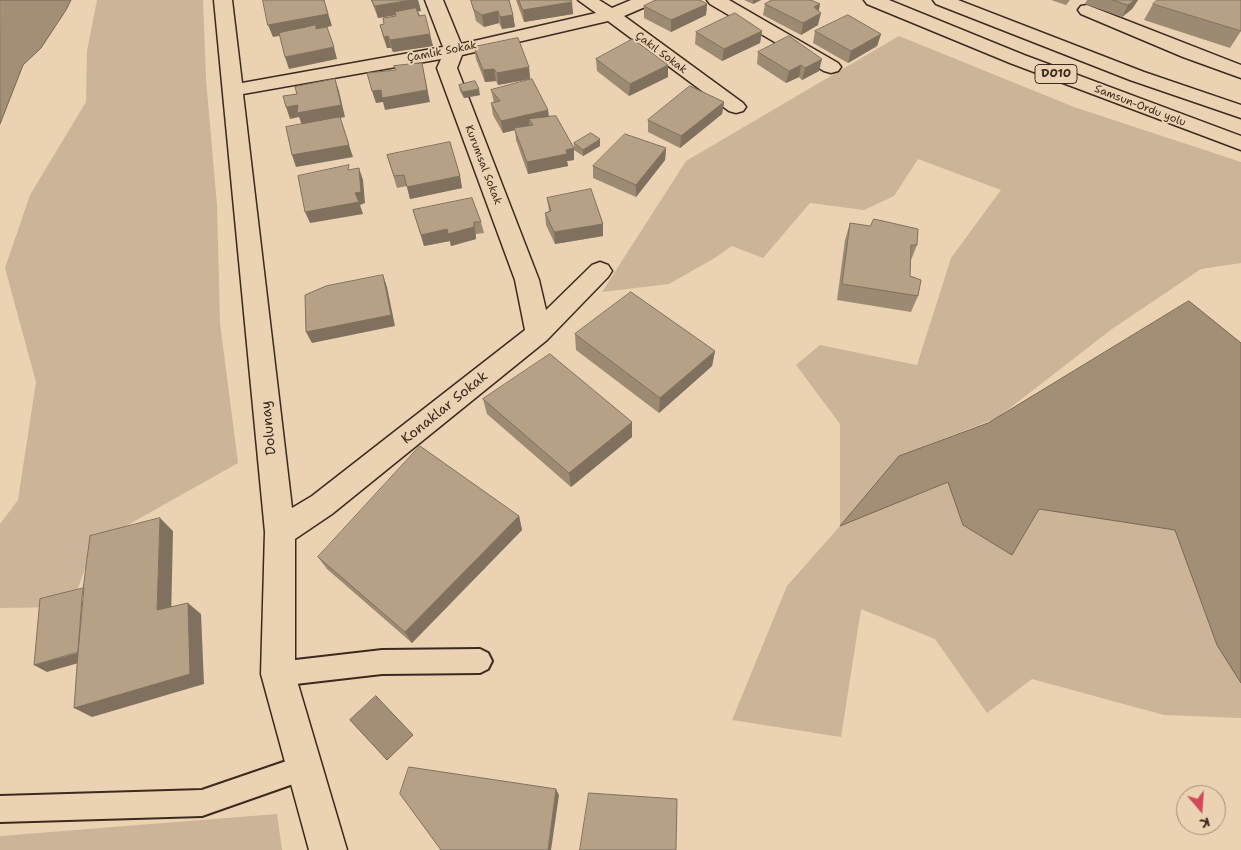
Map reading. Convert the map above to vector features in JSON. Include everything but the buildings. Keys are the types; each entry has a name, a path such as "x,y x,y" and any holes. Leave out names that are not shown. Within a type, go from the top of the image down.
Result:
{"main road":[{"name":"Dolunay","path":"223,0 280,532 278,674 328,850"},
{"path":"434,0 454,51"},
{"name":"Çakıl Sokak","path":"587,0 736,107"},
{"name":"Çamlık Sokak","path":"234,90 454,51 611,16 646,0"},
{"path":"716,0 831,66"},
{"name":"Samsun-Ordu yolu","path":"873,0 1017,59 1241,143"},
{"name":"Samsun-Ordu yolu","path":"942,0 1137,76 1241,112"},
{"path":"1087,10 1241,72"},
{"name":"Kurumsal Sokak","path":"454,51 447,68 527,280 538,333"},
{"name":"Konaklar Sokak","path":"280,532 322,505 538,333 600,271"}],"lane":[{"path":"278,674 382,662 480,661"},
{"path":"0,809 202,802 304,768"}],"shaded area":[{"path":"0,0 71,0 41,48 23,65 0,124"},
{"path":"97,0 203,0 206,79 217,205 220,323 238,463 94,544 71,607 0,608 0,524 18,500 36,382 5,268 30,195 86,102 87,51"},
{"path":"899,36 1074,107 1241,162 1241,263 1201,269 1112,329 997,418 899,456 841,525 949,482 963,525 1012,555 1039,509 1176,530 1217,645 1241,683 1241,718 1164,715 1032,679 987,713 935,639 861,609 841,737 732,720 787,586 840,526 840,424 796,365 820,345 917,365 951,258 1001,190 918,159 894,196 864,210 810,203 763,258 732,246 669,284 602,292 686,161"},
{"path":"1189,301 1241,343 1241,683 1217,645 1175,530 1039,509 1012,555 963,525 948,482 840,526 899,456 988,423"},
{"path":"376,696 413,735 387,760 350,720"},
{"path":"277,814 282,850 0,850 0,836"}]}
